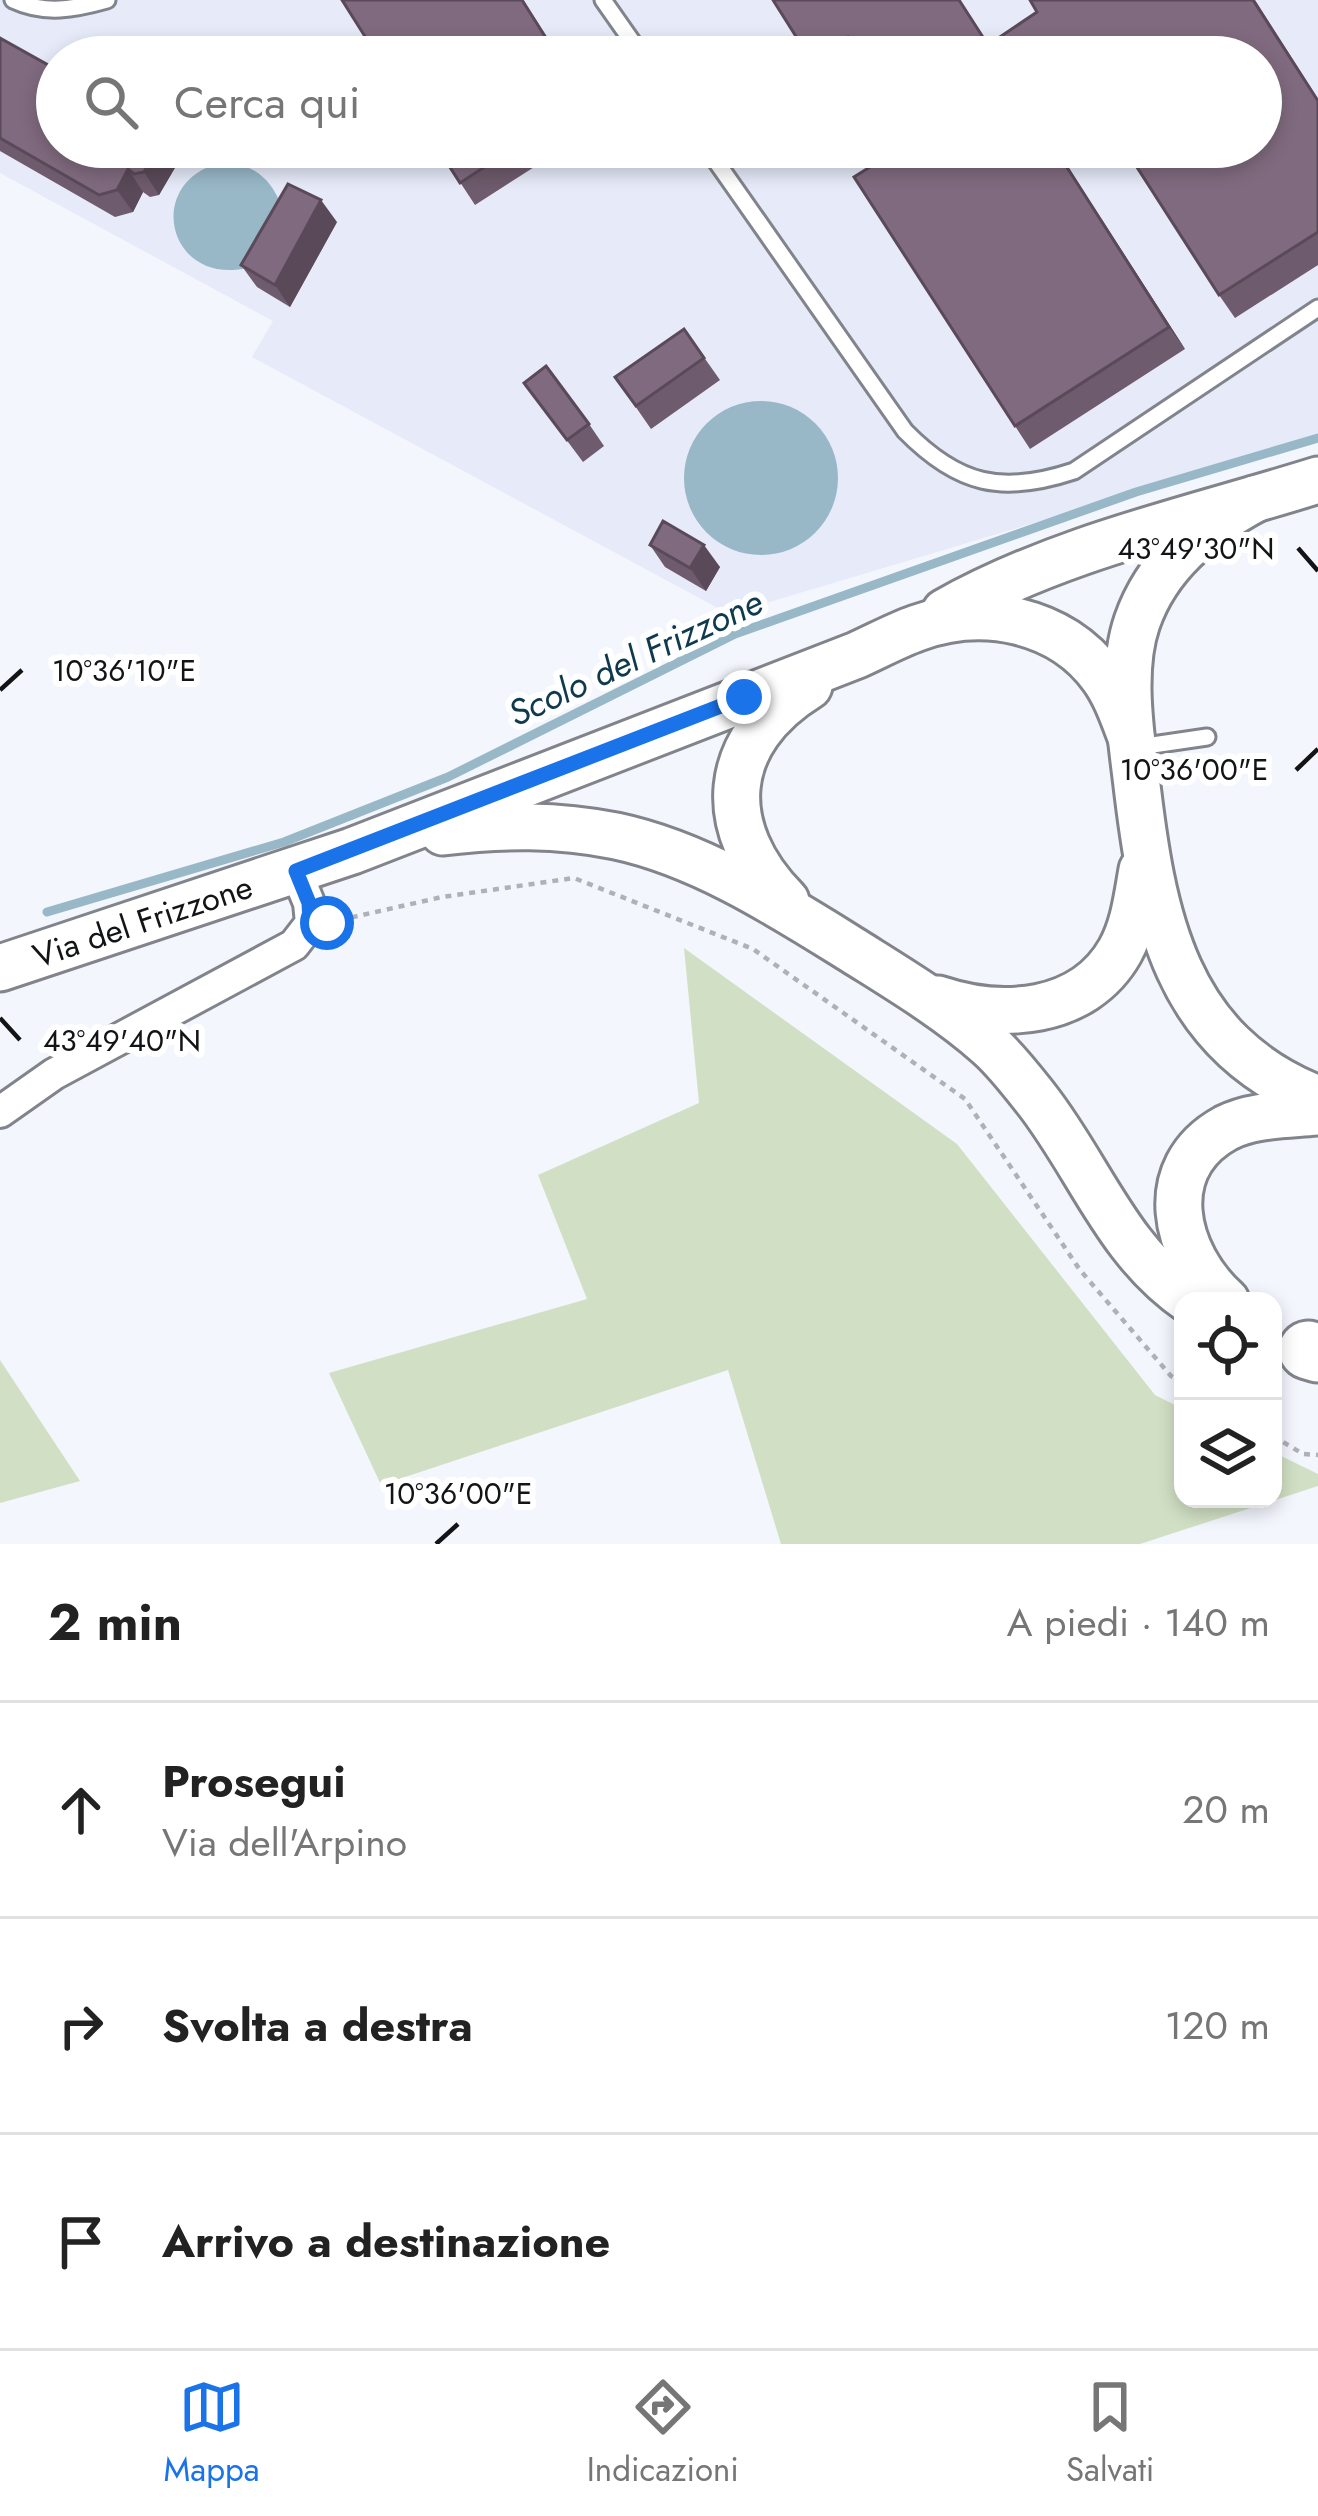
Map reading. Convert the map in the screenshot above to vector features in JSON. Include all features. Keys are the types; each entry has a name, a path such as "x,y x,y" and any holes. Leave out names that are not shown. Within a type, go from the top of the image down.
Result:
{"main road":[{"path":"352,851 857,656 978,595 1052,565 1193,515 1318,480"},
{"path":"1255,500 1201,532 1162,575 1145,605 1130,663 1132,742 1144,854 1168,946 1198,1007 1230,1046 1254,1066 1318,1099"},
{"path":"916,628 983,616 1044,628 1077,649 1102,675 1132,742"},
{"path":"807,921 764,877 745,844 738,807 741,766 764,721 799,692 857,656"},
{"path":"352,851 441,832 520,824 574,829 620,837 683,857 807,921 924,994 993,1048 1070,1146 1117,1228 1156,1274 1179,1292"},
{"name":"Via del Frizzone","path":"4,955 352,851"},
{"path":"924,994 968,1008 1015,1012 1046,1006 1076,992 1120,952 1134,914 1144,854"},
{"path":"1218,1292 1198,1271 1181,1234 1178,1215 1185,1173 1203,1146 1227,1128 1272,1116 1318,1112"}],"street":[{"path":"0,1112 54,1074 294,945 310,923 309,903 296,871"}],"lane":[{"path":"14,0 67,10 107,0"},
{"path":"603,0 628,36"},
{"path":"721,168 905,431 932,458 964,476 1001,485 1038,483 1074,471 1318,308"},
{"path":"1132,742 1207,737"}],"path":[{"path":"310,923 574,878 753,949 965,1099 1080,1270 1174,1378"},
{"path":"1282,1441 1304,1454 1318,1455"}],"shaded area":[{"path":"0,0 1318,0 1318,438 729,614 252,357 273,321 0,173"}],"green space":[{"path":"684,948 957,1144 1155,1395 1174,1404 1174,1508 1250,1508 1140,1544 781,1544 728,1370 381,1485 329,1373 587,1299 538,1175 699,1103"},
{"path":"0,1360 80,1481 0,1503"},
{"path":"1282,1456 1318,1474 1318,1486 1282,1498"}],"water":[{"path":"248,168 272,187 281,205 247,268 219,269 198,261 183,247 174,208 182,188 198,172"},
{"path":"761,401 790,407 815,424 832,449 838,478 832,507 815,532 790,549 761,555 732,549 707,532 690,507 684,478 690,449 707,424 732,407"}],"building":[{"path":"342,0 522,0 545,36 365,36"},
{"path":"773,0 959,0 982,36 796,36"},
{"path":"1030,0 1253,0 1276,36 1001,36 1037,12"},
{"path":"0,38 36,58 36,159 0,138"},
{"path":"1282,45 1318,101 1318,232 1219,295 1137,168 1282,168"},
{"path":"52,168 146,168 134,174 128,169 117,190 99,195"},
{"path":"450,168 483,168 460,183"},
{"path":"868,168 1067,168 1169,327 1015,426 854,177"},
{"path":"288,184 321,200 275,285 241,265"},
{"path":"684,329 704,358 636,406 615,377"},
{"path":"546,366 589,424 567,440 524,383"},
{"path":"663,521 704,545 690,568 650,545"}],"waterway":[{"name":"Scolo del Frizzone","path":"47,912 284,842 448,777 735,634 1136,492 1318,438"}],"route":[{"path":"327,923 310,923 309,903 296,871 744,697"}]}
